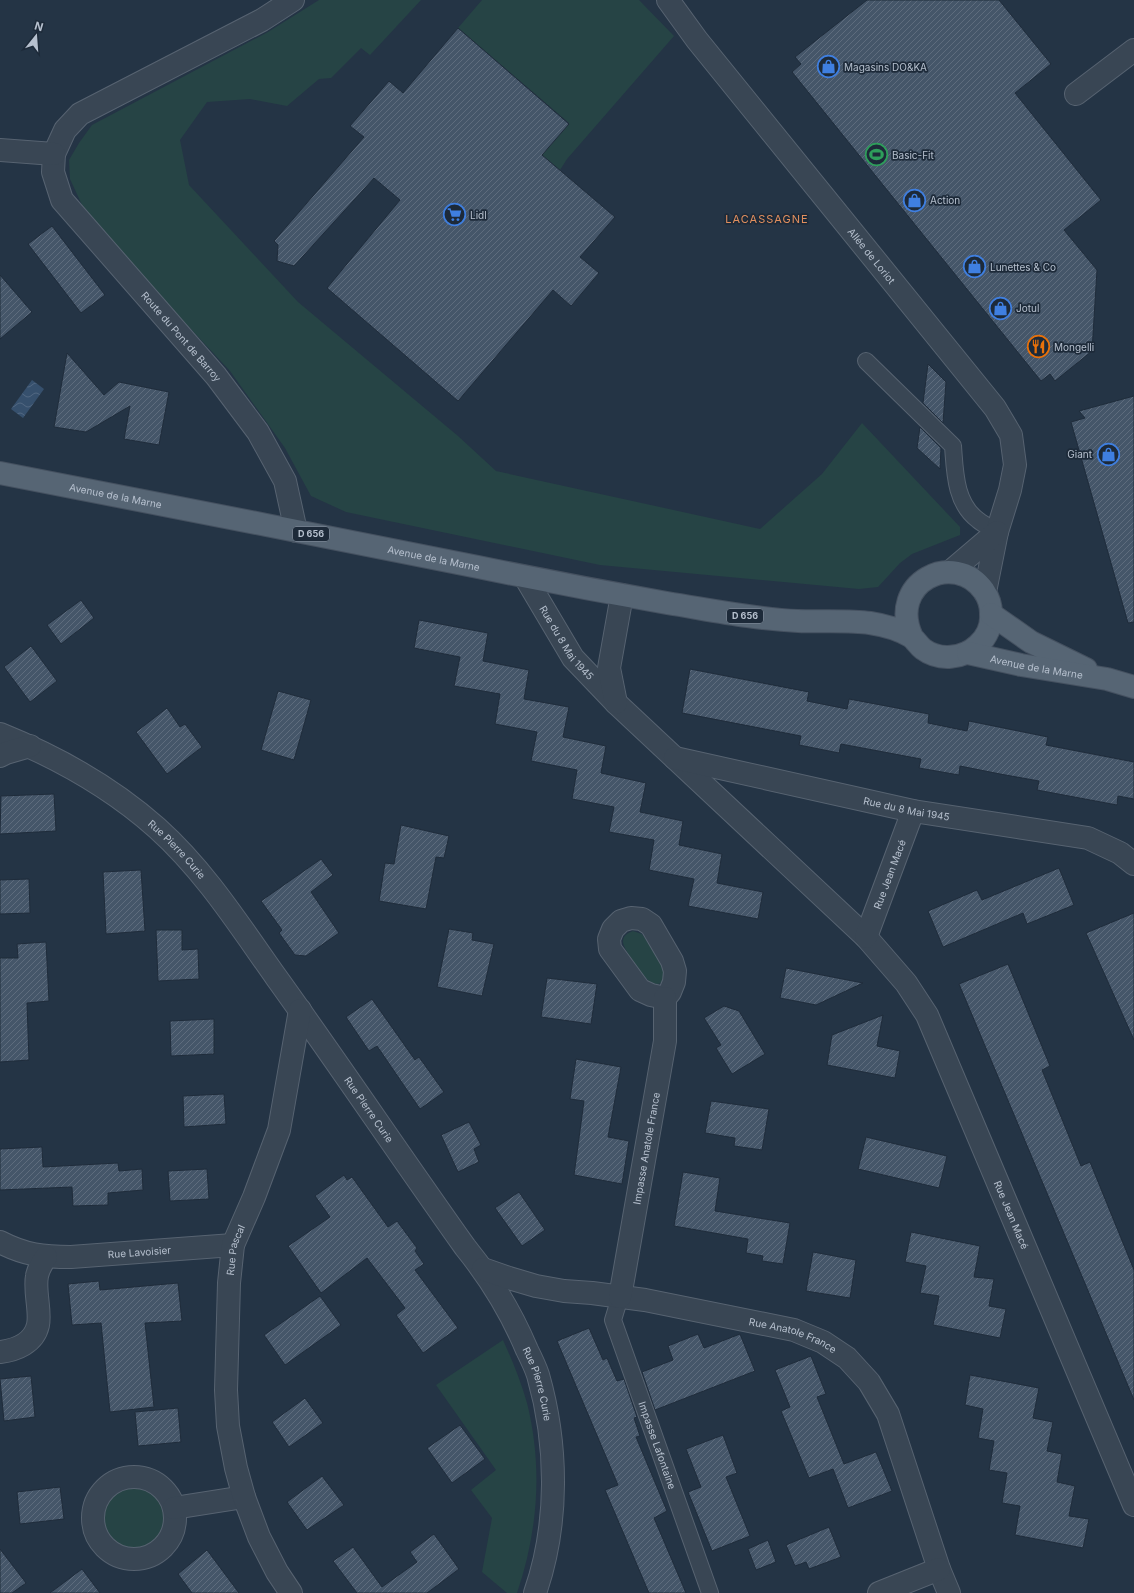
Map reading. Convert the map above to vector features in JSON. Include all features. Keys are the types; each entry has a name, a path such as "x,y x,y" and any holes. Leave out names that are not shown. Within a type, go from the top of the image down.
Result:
{"main road":[{"name":"Avenue de la Marne","path":"0,473 622,595 744,616 797,621 870,623 895,630 912,637"},
{"path":"950,572 970,578 985,592 991,614 990,626 985,637 978,646 968,653 956,657 943,657 931,654 920,647 912,637 906,616 907,604 911,593 918,584 928,577 938,573 950,572"},
{"name":"Avenue de la Marne","path":"870,623 907,604"},
{"name":"Avenue de la Marne","path":"991,614 1031,642 1107,679"},
{"name":"Avenue de la Marne","path":"968,653 1021,665 1107,679 1134,686"}],"street":[{"name":"Route du Pont de Barroy","path":"293,0 262,20 80,114 65,130 54,154 53,172 62,200 216,376 258,432 285,481 296,531"},
{"name":"Allée de Loriot","path":"668,0 697,40 995,408 1011,435 1015,465 1010,490 997,532 985,592"},
{"path":"1076,94 1134,50"},
{"path":"0,150 54,154"},
{"path":"950,572 997,532"},
{"name":"Rue du 8 Mai 1945","path":"525,576 573,658 616,703 827,901"},
{"name":"Rue du 8 Mai 1945","path":"616,703 609,668 622,595"},
{"name":"Rue Pierre Curie","path":"0,734 30,746 85,775 129,805 158,829 201,872 300,1010 461,1241 483,1269 515,1321 537,1374 548,1421 552,1462 552,1503 547,1546 535,1593"},
{"path":"0,756 30,746"},
{"name":"Rue du 8 Mai 1945","path":"675,758 913,811 1088,838 1120,853 1134,864"},
{"name":"Rue Jean Macé","path":"866,937 913,811"},
{"name":"Rue Jean Macé","path":"827,901 866,937 906,983 927,1015 1134,1505"},
{"name":"Impasse Anatole France","path":"620,1297 665,1041 665,998"},
{"name":"Rue Pascal","path":"291,1593 278,1572 260,1537 244,1497 236,1468 228,1426 226,1390 229,1283 233,1245 254,1197 279,1130 300,1010"},
{"name":"Rue Lavoisier","path":"0,1242 16,1250 46,1257 71,1257 233,1245"},
{"path":"0,1352 23,1346 38,1326 37,1278 39,1268 46,1257"},
{"name":"Rue Anatole France","path":"483,1269 536,1286 564,1291 645,1300 794,1330 823,1342 847,1358 869,1382 888,1414 939,1569 949,1593"},
{"path":"174,1508 244,1497"},
{"path":"879,1593 939,1569"}],"lane":[{"path":"866,361 953,446 955,477 963,504 977,520 997,532"},
{"name":"Impasse Lafontaine","path":"620,1297 613,1320 710,1593"}],"green space":[{"path":"319,0 421,0 370,55 361,48 331,78 319,79 287,106 250,99 207,102 180,140 189,185 298,302 458,436 496,471 760,529 822,474 862,423 960,527 960,535 912,554 900,563 878,587 859,589 600,565 346,512 311,496 285,448 230,371 89,220 70,179 69,160 92,125 268,32"},
{"path":"482,0 639,0 674,36 567,159 560,170 542,155 569,123 458,28"},
{"path":"633,931 642,934 666,969 663,982 658,984 650,982 626,950 623,942 624,938"},
{"path":"503,1340 527,1403 535,1451 536,1499 534,1523 530,1546 517,1593 507,1593 482,1572 492,1518 471,1490 496,1470 436,1385"},
{"path":"126,1485 140,1485 152,1490 161,1499 166,1511 164,1531 157,1542 140,1551 126,1551 114,1546 105,1537 100,1525 100,1511 105,1499 114,1490"}],"water":[{"path":"32,380 44,389 23,418 11,409"}],"building":[{"path":"867,0 999,0 1051,64 1015,93 1101,200 1064,230 1097,270 1092,351 1055,381 1050,374 1041,381 792,72 801,64 795,57"},
{"name":"Lidl","path":"458,28 569,124 542,155 615,217 580,257 599,273 571,306 553,290 458,401 327,288 400,200 374,178 294,266 277,261 278,245 274,241 364,137 350,126 389,81 403,93"},
{"path":"52,226 105,295 81,313 28,244"},
{"path":"0,275 32,312 0,339"},
{"path":"67,353 104,395 119,382 169,392 159,445 124,439 130,406 86,432 54,427"},
{"path":"928,364 946,382 943,423 923,403"},
{"path":"1134,396 1134,622 1128,623 1071,422 1085,418 1079,411"},
{"path":"920,427 941,448 940,469 917,448"},
{"path":"81,600 94,618 61,644 47,625"},
{"path":"419,620 488,633 483,661 529,670 524,699 569,707 563,737 606,746 601,773 646,783 640,812 683,821 679,845 722,854 717,883 763,892 758,919 688,906 694,879 649,870 654,840 609,832 614,807 572,799 577,770 531,761 537,732 495,724 500,694 454,686 460,657 414,648"},
{"path":"31,646 57,681 30,702 4,667"},
{"path":"690,669 809,692 807,701 847,709 849,699 929,714 928,723 967,731 969,721 1048,737 1046,745 1134,762 1134,799 1118,796 1117,805 1037,790 1039,781 960,766 959,775 919,768 921,759 841,744 839,753 799,745 801,736 682,713"},
{"path":"278,691 311,700 294,760 261,750"},
{"path":"167,708 180,727 185,724 202,747 167,774 136,732"},
{"path":"54,794 56,831 0,834 1,796"},
{"path":"401,825 449,836 444,858 436,857 426,909 379,901 385,863 394,864"},
{"path":"321,859 333,875 311,892 339,933 306,956 295,955 279,933 282,930 261,901"},
{"path":"1059,868 1074,905 1027,924 1023,913 943,947 928,911 977,890 982,900"},
{"path":"141,870 145,931 106,934 103,872"},
{"path":"29,879 30,913 0,914 0,880"},
{"path":"1134,913 1134,1040 1086,933"},
{"path":"449,929 473,933 472,940 494,944 482,996 437,987"},
{"path":"156,930 182,930 182,950 198,949 199,979 158,981"},
{"path":"46,942 49,1001 27,1003 29,1060 0,1062 0,958 18,958 17,944"},
{"path":"1008,964 1050,1066 1042,1070 1081,1166 1090,1162 1134,1270 1134,1400 959,984"},
{"path":"786,968 863,983 816,1005 780,998"},
{"path":"547,978 597,984 591,1024 541,1017"},
{"path":"372,999 415,1060 419,1057 444,1092 420,1109 377,1046 369,1051 346,1017"},
{"path":"724,1006 739,1011 765,1054 732,1074 716,1048 721,1045 704,1018"},
{"path":"883,1015 877,1046 900,1051 895,1078 827,1065 832,1035"},
{"path":"214,1019 214,1054 171,1056 170,1021"},
{"path":"576,1059 621,1067 608,1137 629,1141 622,1184 574,1175 584,1101 570,1099"},
{"path":"224,1094 226,1124 184,1127 183,1096"},
{"path":"711,1101 769,1109 762,1150 734,1146 735,1138 705,1133"},
{"path":"469,1122 481,1145 474,1149 479,1162 458,1172 441,1135"},
{"path":"866,1137 947,1156 939,1188 858,1169"},
{"path":"42,1147 43,1167 118,1163 119,1171 142,1169 143,1190 108,1193 108,1205 73,1206 72,1187 0,1190 0,1149"},
{"path":"207,1169 209,1199 170,1201 168,1171"},
{"path":"683,1172 720,1178 715,1211 790,1223 783,1264 762,1261 763,1256 746,1253 748,1239 674,1226"},
{"path":"344,1175 347,1180 352,1177 388,1227 397,1221 417,1248 415,1251 424,1264 415,1270 458,1328 423,1353 396,1315 405,1308 367,1258 321,1293 288,1246 330,1217 315,1196"},
{"path":"519,1192 545,1230 522,1246 495,1208"},
{"path":"911,1232 980,1246 974,1277 994,1279 989,1306 1006,1309 1000,1338 933,1325 939,1296 920,1293 926,1266 905,1262"},
{"path":"813,1252 856,1260 850,1298 806,1291"},
{"path":"99,1281 100,1290 178,1283 182,1321 145,1323 154,1407 110,1412 101,1323 72,1325 68,1284"},
{"path":"320,1296 341,1325 285,1365 264,1335"},
{"path":"589,1328 603,1360 607,1358 617,1381 624,1379 637,1417 634,1418 640,1436 636,1437 667,1511 654,1518 686,1593 649,1593 605,1490 618,1485 557,1341"},
{"path":"698,1334 704,1348 740,1334 755,1371 655,1410 642,1372 673,1360 668,1346"},
{"path":"811,1356 826,1394 817,1397 844,1464 876,1452 892,1491 848,1508 833,1469 809,1478 781,1411 790,1407 775,1370"},
{"path":"970,1375 1039,1388 1033,1418 1053,1422 1047,1451 1062,1454 1057,1482 1075,1486 1069,1516 1089,1519 1083,1548 1015,1535 1020,1506 1002,1503 1007,1473 989,1470 994,1441 978,1438 983,1409 965,1405"},
{"path":"31,1376 35,1417 4,1421 0,1379"},
{"path":"305,1398 323,1423 289,1447 272,1422"},
{"path":"178,1408 181,1442 138,1446 135,1412"},
{"path":"460,1425 485,1459 452,1483 427,1448"},
{"path":"723,1435 737,1473 726,1477 750,1536 712,1551 688,1492 701,1487 686,1449"},
{"path":"322,1476 344,1505 307,1530 287,1502"},
{"path":"60,1487 64,1519 20,1524 17,1492"},
{"path":"829,1527 841,1557 809,1569 806,1562 795,1566 786,1545"},
{"path":"434,1534 459,1569 427,1593 357,1593 333,1561 353,1547 382,1587 417,1562 410,1552"},
{"path":"768,1540 776,1562 756,1570 748,1549"},
{"path":"0,1549 26,1583 12,1593 0,1593"},
{"path":"207,1550 239,1593 192,1593 178,1574"},
{"path":"82,1569 100,1593 50,1593"}],"place":[{"name":"Magasins DO&KA","path":"829,67"},
{"name":"Basic-Fit","path":"877,155"},
{"name":"Action","path":"915,200"},
{"name":"Lidl","path":"454,215"},
{"name":"Lunettes & Co","path":"974,267"},
{"name":"Jotul","path":"1001,308"},
{"name":"Mongelli","path":"1039,347"},
{"name":"Giant","path":"1108,454"}],"district":[{"name":"LACASSAGNE","path":"767,219"}]}
